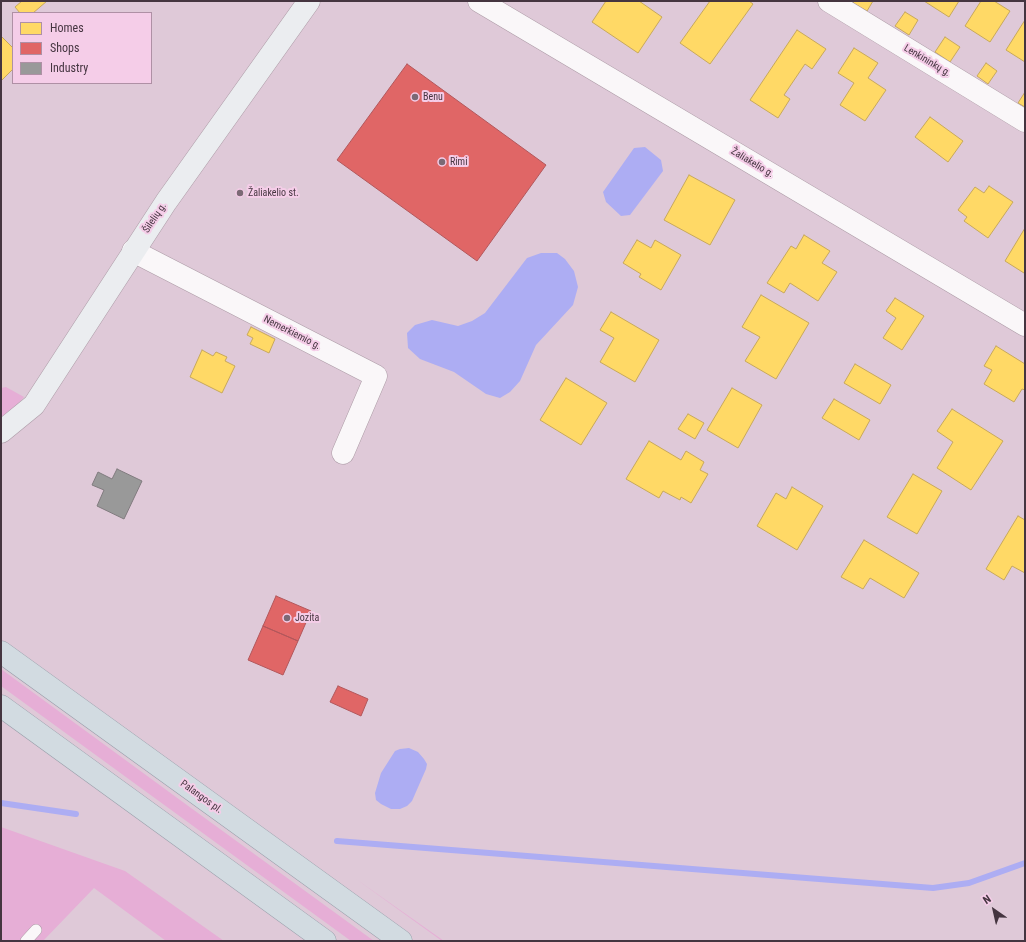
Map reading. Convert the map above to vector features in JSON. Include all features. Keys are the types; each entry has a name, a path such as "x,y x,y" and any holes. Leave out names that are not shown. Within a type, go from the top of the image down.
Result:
{"highway":[{"name":"Palangos pl.","path":"1,652 401,941"},
{"path":"1,706 325,941"}],"main road":[{"name":"Šilelių g.","path":"1,432 34,405 166,202 309,1"}],"street":[{"name":"Žaliakelio g.","path":"480,1 1025,324"},
{"name":"Lenkininkų g.","path":"829,1 1025,121"},
{"name":"Nemerkiemio g.","path":"133,251 376,376 343,453"}],"lane":[{"path":"26,941 36,930"}],"shaded area":[{"path":"6,387 24,397 12,411 1,419 1,388"},
{"path":"1,669 374,941 351,941 1,686"},
{"path":"1,827 125,871 224,941 166,941 94,888 43,941 1,941"},
{"path":"356,879 444,941 442,941"}],"water":[{"path":"645,147 661,160 663,171 630,215 621,216 606,202 603,192 634,148"},
{"path":"541,253 557,253 565,259 574,271 578,287 573,305 536,345 520,381 510,392 500,398 486,394 454,372 420,359 408,348 407,333 415,325 432,320 458,326 472,321 485,313 527,258"},
{"path":"409,748 418,752 424,759 427,764 426,769 412,801 407,806 400,809 391,809 376,800 375,793 381,773 395,751"}],"building: Homes":[{"path":"22,1 47,1 34,12 19,12 15,7"},
{"path":"606,1 639,1 662,17 638,53 592,22"},
{"path":"710,1 749,1 753,4 710,64 680,43"},
{"path":"854,1 873,1 867,11 853,3"},
{"path":"924,1 959,1 949,17"},
{"path":"981,1 994,1 1010,11 990,42 965,26"},
{"path":"905,12 918,20 909,35 895,26"},
{"path":"1025,20 1025,62 1006,50"},
{"path":"797,30 826,49 812,69 805,64 784,95 790,99 778,118 750,100"},
{"path":"1,36 12,47 12,70 1,81"},
{"path":"945,37 960,47 950,62 935,52"},
{"path":"854,48 878,63 868,78 886,90 865,121 840,105 854,83 838,73"},
{"path":"986,63 997,71 988,84 977,76"},
{"path":"1025,92 1025,107 1018,103"},
{"path":"930,117 963,141 948,162 915,137"},
{"path":"689,175 735,200 710,245 664,220"},
{"path":"989,186 1013,202 988,238 964,221 967,217 958,210 975,187 984,193"},
{"path":"1025,228 1025,272 1024,273 1005,261"},
{"path":"804,235 830,251 822,263 837,272 818,301 790,283 784,293 767,283 791,246 796,249"},
{"path":"637,240 651,248 655,240 681,255 661,290 639,277 641,274 623,263"},
{"path":"761,295 809,323 776,379 745,361 760,337 742,327"},
{"path":"895,298 924,316 902,350 883,338 896,318 886,311"},
{"path":"611,312 659,340 635,382 600,362 614,338 600,330"},
{"path":"251,327 275,339 269,353 250,344 253,338 247,335"},
{"path":"996,346 1025,364 1025,390 1022,389 1014,402 984,384 992,370 984,366"},
{"path":"202,350 213,356 216,352 227,357 225,361 235,366 222,393 190,377"},
{"path":"855,364 891,385 880,404 844,383"},
{"path":"566,378 607,403 581,445 540,420"},
{"path":"732,388 762,405 738,448 707,430"},
{"path":"834,399 870,420 859,440 822,418"},
{"path":"952,409 1003,441 971,490 937,468 953,442 937,431"},
{"path":"688,414 704,423 695,439 678,429"},
{"path":"649,441 681,460 686,451 704,462 700,470 708,474 691,503 681,497 680,500 663,491 659,498 626,479"},
{"path":"913,474 942,491 917,534 887,517"},
{"path":"792,487 823,506 797,550 757,526 776,493 786,499"},
{"path":"1018,516 1025,520 1025,573 1012,566 1004,580 986,569"},
{"path":"864,540 919,573 904,598 870,578 863,589 841,577"}],"building: Shops":[{"name":"Rimi","path":"407,64 546,165 477,261 337,160"},
{"name":"Jozita","path":"276,596 311,611 298,641 263,626"},
{"path":"263,626 298,641 283,675 248,660"},
{"path":"338,686 368,699 361,716 330,702"}],"building: Industry":[{"path":"117,469 142,481 124,519 97,506 104,490 92,485 98,472 112,479"}],"waterway":[{"path":"1,803 76,814"},
{"path":"337,841 933,888 969,883 1025,863"}],"place":[{"name":"Benu","path":"415,97"},
{"name":"Rimi","path":"442,162"},
{"name":"Žaliakelio st.","path":"240,193"},
{"name":"Jozita","path":"287,618"}]}
